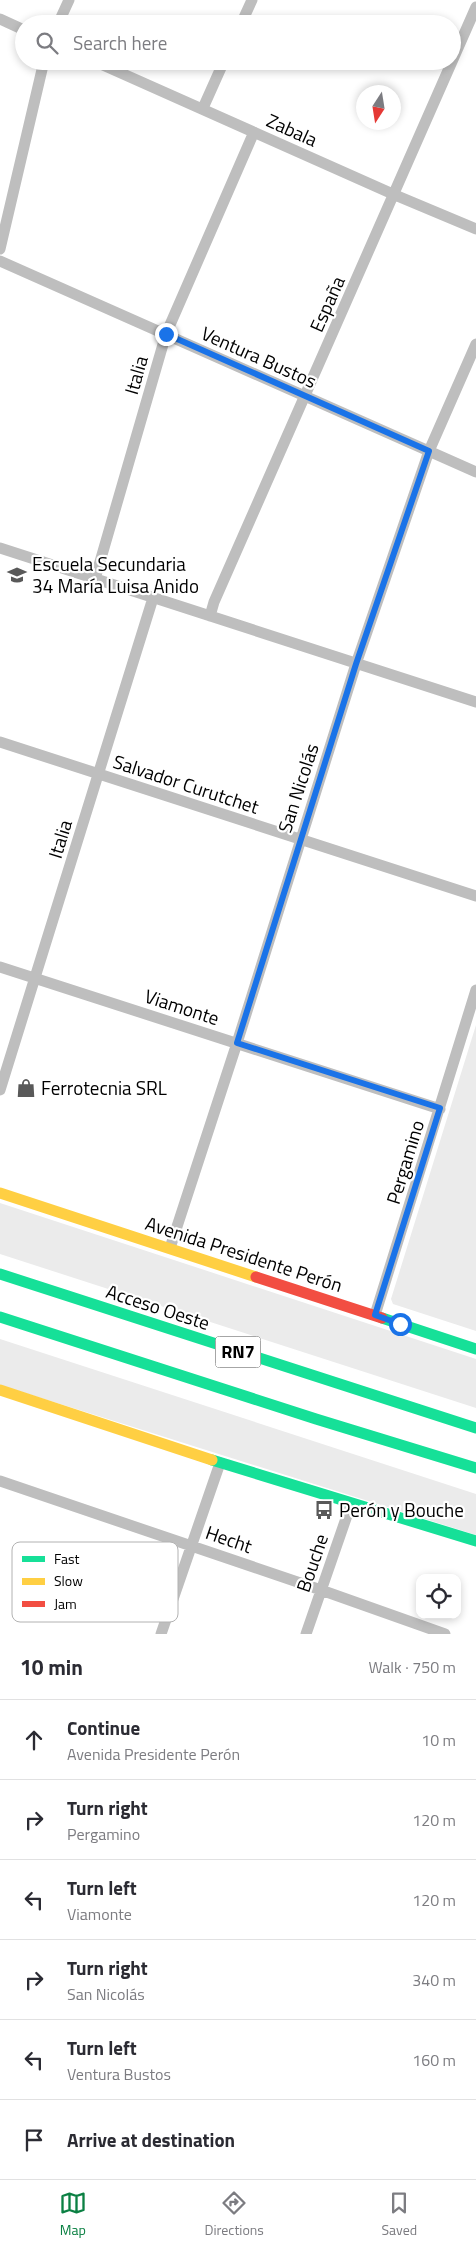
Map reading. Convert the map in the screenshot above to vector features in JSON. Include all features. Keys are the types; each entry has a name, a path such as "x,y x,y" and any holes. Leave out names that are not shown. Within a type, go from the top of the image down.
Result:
{"main road":[{"name":"Avenida Presidente Perón","path":"0,1193 476,1349"},
{"name":"Acceso Oeste","path":"0,1274 476,1428"},
{"name":"RN7","path":"0,1316 316,1419 476,1468"},
{"path":"0,1390 220,1463 476,1541"}],"street":[{"path":"62,15 69,0"},
{"path":"245,15 252,0"},
{"name":"España","path":"461,41 476,6"},
{"path":"0,19 15,26"},
{"path":"0,249 42,70"},
{"name":"Zabala","path":"115,70 395,195 476,228"},
{"path":"203,108 220,70"},
{"name":"España","path":"210,616 214,602 449,70"},
{"name":"Italia","path":"94,579 166,334 254,132"},
{"name":"Ventura Bustos","path":"0,261 476,472"},
{"name":"San Nicolás","path":"170,1248 237,1043 356,664 429,451 476,344"},
{"path":"0,548 476,702"},
{"name":"Italia","path":"0,1090 153,598"},
{"name":"Salvador Curutchet","path":"0,742 476,896"},
{"name":"Viamonte","path":"0,967 440,1108"},
{"name":"Pergamino","path":"375,1315 476,990"},
{"path":"178,1584 220,1463"},
{"name":"Hecht","path":"0,1481 191,1545 445,1634"},
{"name":"Bouche","path":"306,1634 351,1504"},
{"path":"161,1634 165,1622"}],"shaded area":[{"path":"476,1025 476,1331 393,1304 391,1299"},
{"path":"0,1203 476,1359 476,1408 0,1254"},
{"path":"0,1339 476,1494 476,1535 0,1385"}],"traffic: fast":[{"path":"0,1274 476,1428"},
{"path":"0,1317 316,1419 476,1468"},
{"path":"382,1318 476,1349"},
{"path":"212,1460 476,1541"}],"traffic: slow":[{"path":"0,1193 256,1277"},
{"path":"0,1390 212,1460"}],"traffic: jam":[{"path":"256,1277 382,1318"}],"place":[{"name":"Escuela Secundaria 34 María Luisa Anido","path":"17,575"},
{"name":"Ferrotecnia SRL","path":"26,1088"},
{"name":"Perón y Bouche","path":"324,1510"}],"route":[{"path":"166,334 429,451 356,664 237,1043 440,1108 375,1315 400,1324"}]}
